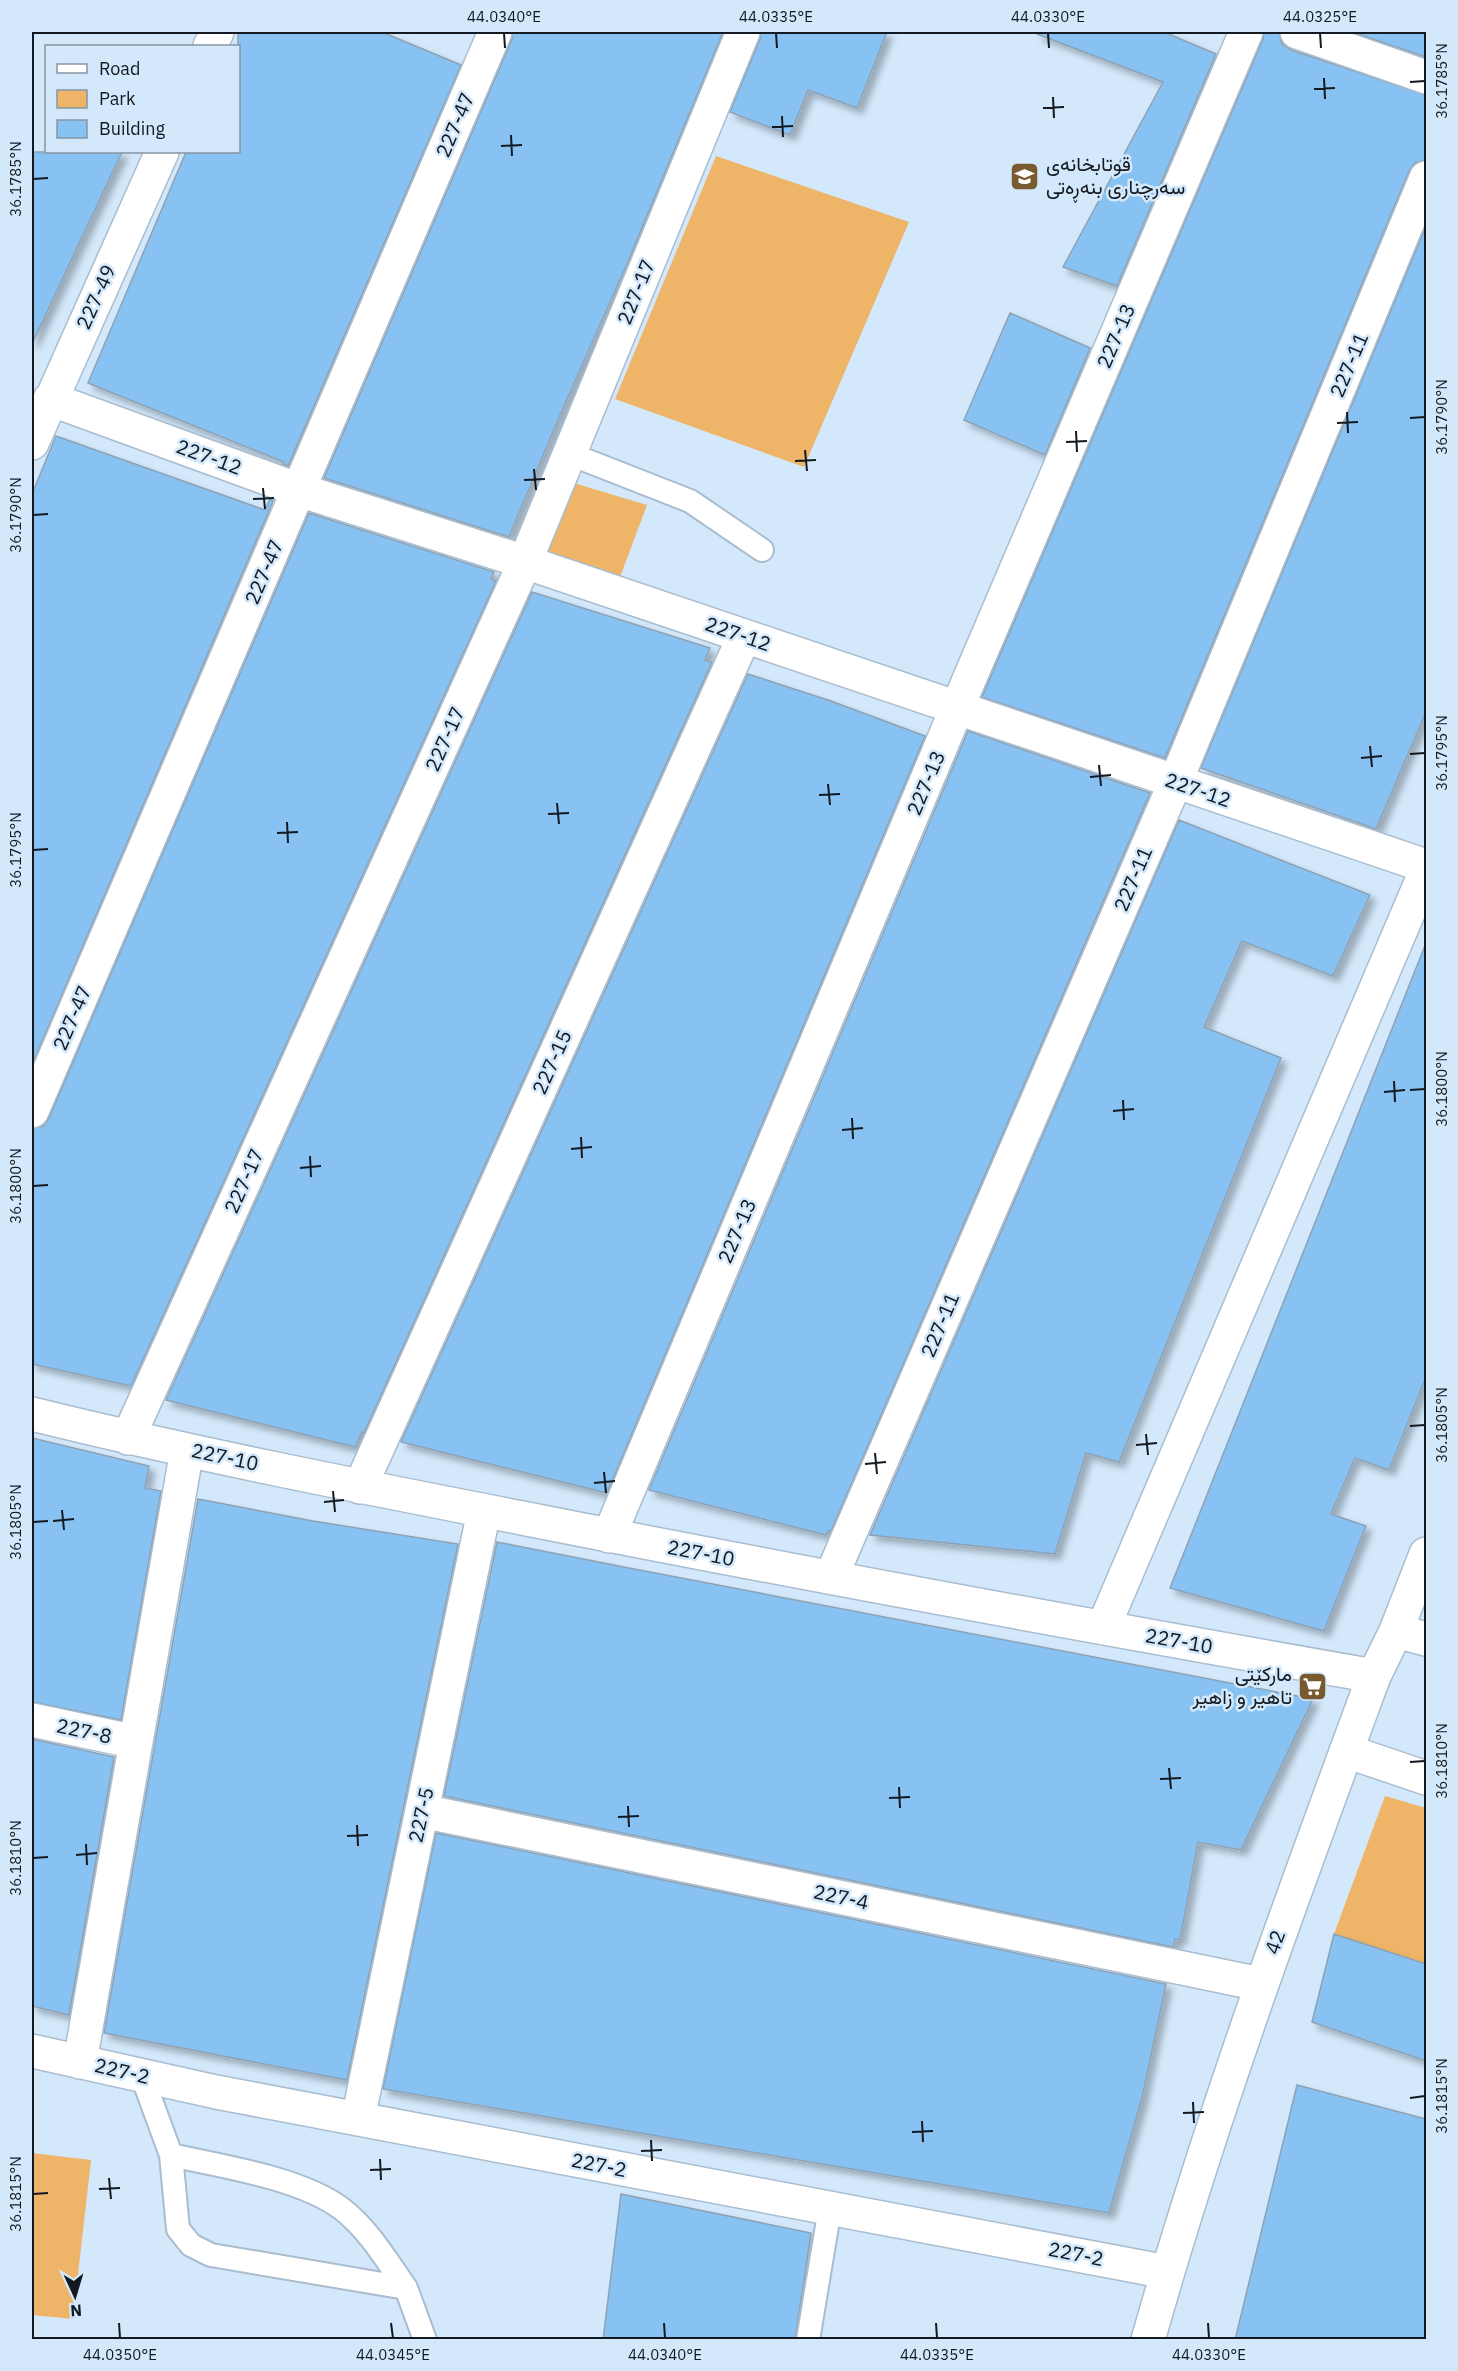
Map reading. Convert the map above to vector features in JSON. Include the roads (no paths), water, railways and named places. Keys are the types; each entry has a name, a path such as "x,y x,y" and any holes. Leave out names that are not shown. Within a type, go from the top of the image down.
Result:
{"street":[{"name":"227-47","path":"32,1111 495,32"},
{"name":"227-17","path":"128,1438 525,562 743,32"},
{"name":"227-13","path":"609,1536 957,708 1246,32"},
{"path":"1297,32 1426,77"},
{"name":"227-49","path":"32,443 162,153"},
{"name":"227-11","path":"831,1577 1175,783 1426,178"},
{"name":"227-12","path":"50,399 299,490 525,562 1426,866"},
{"name":"227-15","path":"360,1487 744,637"},
{"path":"1103,1628 1426,871"},
{"name":"227-10","path":"32,1414 128,1438 609,1536 1374,1676"},
{"path":"80,2062 187,1450"},
{"name":"227-5","path":"358,2119 484,1511"},
{"name":"42","path":"1148,2340 1167,2272 1260,1984 1374,1676 1411,1635 1426,1554"},
{"name":"227-8","path":"32,1720 136,1742"},
{"path":"1346,1751 1426,1778"},
{"name":"227-4","path":"422,1811 1260,1984"},
{"name":"227-2","path":"32,2051 142,2076 358,2119 1167,2272"}],"lane":[{"path":"570,453 690,501 762,550"},
{"path":"142,2076 171,2155 178,2229 190,2245 211,2255 406,2288"},
{"path":"171,2155 252,2172 318,2194 342,2210 371,2239 406,2288 425,2340"},
{"path":"808,2340 830,2208"}],"place":[{"name":"قوتابخانەی سەرچناری بنەڕەتی","path":"1025,176"},
{"name":"ماركێتی تاهیر و زاهیر","path":"1313,1686"}]}
